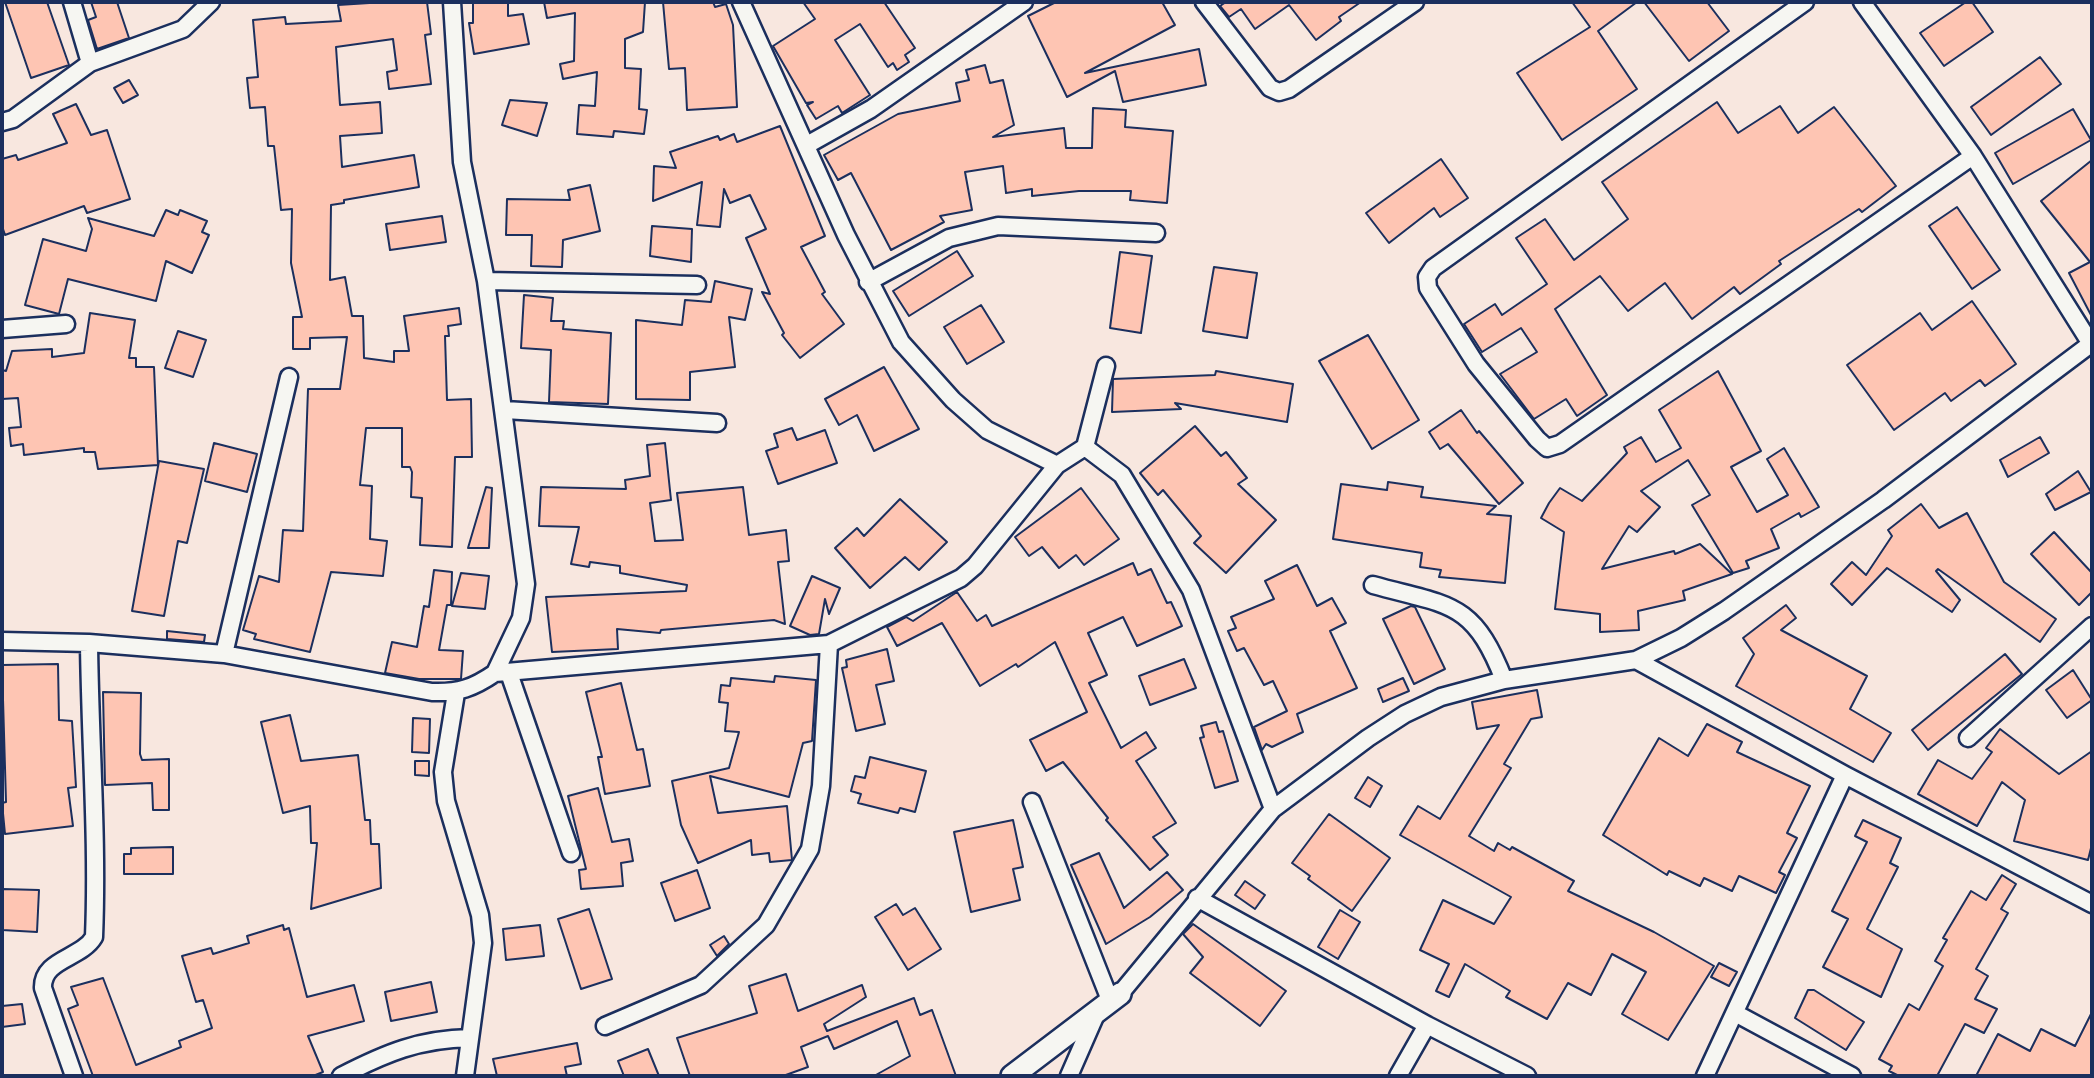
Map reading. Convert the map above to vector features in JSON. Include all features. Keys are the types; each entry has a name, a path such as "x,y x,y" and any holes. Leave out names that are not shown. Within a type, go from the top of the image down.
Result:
{"street":[{"path":"72,2 90,63"},
{"path":"2,122 13,119 90,63 183,29 211,2"},
{"path":"452,2 462,162 486,281 526,584 521,618 502,673 571,853"},
{"path":"741,2 868,282 901,342 953,400 986,430 1057,465"},
{"path":"807,145 871,109 1024,2"},
{"path":"1204,2 1270,88 1279,92 1290,89 1415,2"},
{"path":"1805,2 1433,268 1427,277 1428,288 1476,364 1537,439 1547,448 1560,444 1973,156"},
{"path":"1069,1076 1109,1002 1273,809 1368,738 1405,714 1441,697 1504,680 1636,660 1681,638 1736,603 1883,499 2091,344 1973,156 1862,2"},
{"path":"868,282 948,238 998,226 1156,233"},
{"path":"486,281 697,285"},
{"path":"2,329 66,324"},
{"path":"2,641 89,643 224,654 432,692 456,693 502,673 829,644 961,578 975,566 1057,465 1085,447 1106,366"},
{"path":"224,654 289,377"},
{"path":"505,410 717,423"},
{"path":"1085,447 1122,475 1191,590 1273,809"},
{"path":"1373,585 1451,607 1471,620 1490,643 1504,680"},
{"path":"1968,738 2092,626"},
{"path":"74,1076 43,988 43,977 49,968 88,947 94,937 97,855 91,786 89,643"},
{"path":"605,1026 701,985 766,925 779,903 810,849 821,786 829,644"},
{"path":"1636,660 1845,775 2092,904"},
{"path":"456,693 443,772 446,801 480,915 483,943 465,1076"},
{"path":"1705,1076 1845,775"},
{"path":"1032,802 1109,1002"},
{"path":"1197,898 1426,1025 1527,1076"},
{"path":"1012,1076 1109,1002"},
{"path":"1735,1013 1852,1076"},
{"path":"1398,1076 1426,1025"},
{"path":"341,1076 388,1052 422,1042 470,1038"}],"building":[{"path":"5,2 47,2 69,65 31,78"},
{"path":"91,2 117,2 129,38 97,49 88,20 96,17"},
{"path":"427,2 431,34 425,35 431,84 389,89 387,72 397,70 393,39 336,47 340,105 380,102 382,133 340,136 342,167 414,155 419,187 344,200 344,203 331,205 330,280 345,277 352,316 363,316 364,358 394,362 394,351 409,351 404,316 459,308 461,324 448,326 449,336 445,336 447,400 471,399 472,457 455,457 452,547 420,545 422,498 411,497 412,472 410,467 402,467 402,428 366,428 360,485 372,486 370,539 387,541 383,576 331,572 310,652 254,639 256,634 243,630 259,576 279,582 283,530 303,531 308,389 340,389 347,337 310,338 310,349 293,349 293,317 302,317 291,263 292,209 281,210 274,146 268,146 265,107 250,108 247,78 258,77 253,20 285,17 286,24 341,21 338,5"},
{"path":"473,2 508,2 508,16 523,14 529,44 474,54 469,23 473,23"},
{"path":"544,2 645,2 643,32 625,39 625,68 641,69 639,109 647,110 644,134 614,131 613,137 577,134 579,105 595,106 597,72 563,79 560,64 574,61 575,13 547,18"},
{"path":"663,2 713,2 715,7 726,4 733,25 737,107 687,110 685,68 669,69"},
{"path":"803,2 884,2 915,48 905,55 909,62 897,70 893,63 888,67 860,24 835,40 870,95 842,113 838,106 816,119 807,105 813,102 806,103 773,46 815,19"},
{"path":"1056,2 1162,2 1175,25 1085,73 1199,49 1206,85 1123,102 1115,71 1067,97 1028,16"},
{"path":"1226,2 1361,2 1339,17 1341,21 1316,40 1289,5 1255,29 1241,9 1229,17 1220,6"},
{"path":"1572,2 1637,2 1598,31 1637,89 1562,140 1517,73 1590,27"},
{"path":"1644,2 1707,2 1729,31 1689,61"},
{"path":"1966,2 1972,2 1993,32 1944,66 1920,33"},
{"path":"2040,57 2061,84 1991,135 1971,107"},
{"path":"985,65 990,83 1003,80 1014,125 993,137 1064,128 1066,148 1092,148 1093,108 1126,110 1125,127 1173,131 1167,203 1130,200 1131,191 1079,191 1032,196 1032,189 1006,193 1003,166 965,172 972,210 940,216 944,222 891,250 851,173 838,180 824,155 898,114 960,101 956,83 969,80 966,70"},
{"path":"129,80 138,95 123,103 114,88"},
{"path":"510,100 547,103 537,136 502,125"},
{"path":"1717,102 1738,133 1780,106 1798,133 1834,107 1896,186 1862,212 1859,209 1779,261 1781,264 1740,294 1734,287 1692,319 1665,283 1628,311 1600,276 1555,309 1607,395 1577,416 1566,399 1534,419 1500,374 1537,352 1521,328 1482,352 1464,324 1495,304 1502,315 1547,284 1516,238 1545,219 1574,260 1628,219 1602,182"},
{"path":"76,104 91,135 107,130 130,199 87,213 84,206 5,235 2,226 2,159 16,155 18,160 67,143 53,114"},
{"path":"2073,109 2091,140 2013,184 1995,153"},
{"path":"780,126 825,236 801,247 825,292 822,294 844,324 800,358 782,335 784,333 762,292 770,294 746,238 766,229 750,195 730,203 724,189 720,227 697,225 702,182 653,201 654,166 676,168 670,152 718,136 720,140 734,134 737,142"},
{"path":"1441,159 1468,198 1440,217 1434,208 1389,243 1366,213"},
{"path":"2092,160 2092,317 2069,273 2090,262 2041,201"},
{"path":"590,185 600,231 563,240 562,267 531,266 532,235 506,235 507,199 570,200 568,190"},
{"path":"1957,207 2000,270 1972,289 1929,226"},
{"path":"166,210 178,215 180,210 207,221 202,232 209,235 192,273 166,261 156,301 68,279 59,314 25,305 43,239 86,251 92,229 88,218 154,236"},
{"path":"442,216 446,242 390,250 386,224"},
{"path":"652,226 692,229 691,262 650,256"},
{"path":"957,251 973,276 909,316 893,291"},
{"path":"1120,252 1152,256 1141,333 1110,328"},
{"path":"1214,267 1257,273 1247,338 1203,331"},
{"path":"715,281 752,289 745,320 729,317 735,367 690,372 690,400 636,399 636,320 682,325 685,300 711,302"},
{"path":"524,295 553,298 551,321 564,321 563,329 611,333 608,404 549,402 551,350 521,348"},
{"path":"1972,301 2016,364 1985,386 1980,380 1951,401 1945,393 1894,430 1847,365 1920,313 1932,330"},
{"path":"981,305 1004,342 967,364 944,327"},
{"path":"90,313 135,320 129,358 136,358 136,367 154,367 158,465 98,469 95,452 84,452 84,448 24,455 23,444 11,446 9,428 21,427 18,398 2,399 2,370 6,371 12,351 52,349 52,357 84,353"},
{"path":"178,331 206,340 193,377 165,368"},
{"path":"1368,335 1419,420 1372,449 1319,361"},
{"path":"884,367 919,429 874,451 857,415 839,425 825,399"},
{"path":"1216,371 1293,384 1287,422 1175,403 1181,409 1112,412 1113,379 1215,375"},
{"path":"1718,371 1761,451 1731,467 1757,512 1788,495 1767,459 1784,448 1819,507 1801,517 1799,513 1771,529 1779,548 1746,561 1749,568 1733,573 1692,505 1710,495 1688,460 1641,491 1660,507 1637,532 1629,526 1602,569 1674,551 1675,554 1700,544 1732,574 1683,591 1685,600 1638,611 1639,630 1600,632 1600,614 1555,609 1564,532 1541,518 1549,503 1560,488 1582,501 1627,453 1624,447 1641,437 1656,462 1681,448 1659,410"},
{"path":"1461,410 1477,433 1479,431 1523,483 1499,504 1448,444 1440,449 1429,432"},
{"path":"1195,426 1221,456 1226,452 1247,478 1238,484 1276,520 1226,573 1194,543 1201,536 1163,490 1158,495 1140,473"},
{"path":"792,428 797,440 825,430 837,463 778,484 766,451 778,447 774,434"},
{"path":"2040,437 2049,453 2008,477 2000,460"},
{"path":"214,443 257,454 247,492 205,481"},
{"path":"665,443 671,500 650,503 655,541 683,540 677,493 743,487 749,535 786,530 789,561 778,562 785,624 774,620 661,630 660,633 617,629 618,649 552,652 546,597 686,591 687,585 620,573 620,566 590,562 589,567 571,564 579,527 539,526 541,487 626,489 625,480 650,476 647,445"},
{"path":"159,461 204,469 187,543 178,541 164,616 132,611"},
{"path":"2078,471 2091,492 2055,510 2046,494"},
{"path":"1388,482 1423,487 1421,497 1496,506 1487,514 1511,516 1505,583 1439,577 1441,570 1420,567 1422,553 1333,539 1341,484 1387,490"},
{"path":"486,487 492,488 489,548 468,548"},
{"path":"1081,488 1119,539 1084,565 1076,555 1059,568 1042,547 1029,556 1015,537"},
{"path":"900,499 947,542 919,570 905,557 870,588 835,548 857,528 864,536"},
{"path":"1921,504 1939,528 1967,513 2004,582 2056,619 2040,642 1938,569 1936,571 1960,600 1952,612 1887,568 1852,605 1831,584 1852,562 1866,575 1892,536 1888,530"},
{"path":"2054,532 2092,573 2092,592 2079,605 2031,554"},
{"path":"1133,563 1138,575 1151,569 1167,603 1171,602 1182,626 1137,646 1123,617 1088,633 1107,675 1089,683 1121,748 1146,732 1156,748 1136,761 1176,823 1153,837 1168,855 1150,870 1106,820 1108,818 1063,762 1046,771 1030,740 1087,712 1055,642 1018,667 1016,664 980,686 942,623 897,646 887,627 906,617 913,621 957,592 977,621 986,615 992,626"},
{"path":"1297,565 1317,606 1332,598 1346,623 1330,631 1357,688 1297,714 1303,732 1272,747 1266,744 1262,750 1254,727 1287,711 1273,681 1264,685 1244,648 1237,651 1228,631 1236,628 1231,617 1274,599 1265,581"},
{"path":"434,570 452,572 451,605 447,605 439,650 463,651 461,679 419,679 385,673 392,642 417,647 424,606 429,607"},
{"path":"461,573 489,576 485,609 452,606"},
{"path":"812,576 840,588 829,614 825,599 819,634 810,635 790,626"},
{"path":"1786,605 1796,618 1781,630 1867,676 1850,709 1891,733 1873,762 1736,686 1754,654 1743,638"},
{"path":"1411,606 1415,607 1445,669 1414,684 1383,619"},
{"path":"167,631 205,635 204,642 167,639"},
{"path":"887,649 894,681 876,685 885,724 856,731 842,668 847,667 846,660"},
{"path":"2005,654 2022,674 1928,750 1912,730"},
{"path":"1184,659 1196,688 1150,705 1139,676"},
{"path":"58,664 59,720 72,721 76,787 68,788 73,826 5,834 2,803 6,802 2,665"},
{"path":"2073,670 2092,700 2067,718 2046,690"},
{"path":"775,676 816,680 812,741 803,743 789,797 710,776 718,813 787,806 792,860 770,862 769,853 752,855 751,840 698,863 681,825 672,781 729,768 739,732 725,731 728,703 719,702 721,685 730,686 731,678 774,682"},
{"path":"1403,678 1409,691 1383,702 1378,689"},
{"path":"621,683 637,750 643,749 650,786 605,794 598,757 602,757 586,692"},
{"path":"1537,690 1542,717 1531,719 1504,764 1511,768 1469,836 1494,851 1498,843 1510,850 1512,847 1574,881 1568,891 1654,932 1714,966 1668,1040 1622,1014 1646,972 1612,954 1591,995 1568,983 1547,1019 1506,997 1510,991 1465,964 1449,997 1436,991 1449,964 1420,950 1443,900 1494,924 1511,897 1400,835 1418,806 1440,819 1499,725 1477,729 1472,702"},
{"path":"103,692 141,693 140,754 142,760 169,759 169,810 153,810 152,783 105,785"},
{"path":"290,715 301,761 358,755 365,820 370,820 371,844 379,844 381,888 311,909 317,843 311,843 310,806 283,813 261,722"},
{"path":"413,718 430,719 429,753 412,752"},
{"path":"1216,722 1219,732 1223,731 1238,781 1215,788 1200,738 1204,737 1201,726"},
{"path":"1707,724 1742,742 1737,752 1810,786 1787,833 1797,838 1779,872 1785,875 1776,893 1739,876 1732,891 1704,878 1700,886 1669,871 1667,875 1603,835 1659,738 1688,756"},
{"path":"2000,729 2059,774 2092,751 2092,844 2088,860 2014,841 2025,800 2002,782 1977,826 1918,794 1938,760 1972,779 1992,752 1986,748"},
{"path":"870,757 926,771 915,812 900,808 898,813 858,803 861,794 851,791 855,776 865,778"},
{"path":"415,761 429,761 429,776 415,775"},
{"path":"1368,777 1382,786 1370,807 1355,798"},
{"path":"598,788 612,842 629,839 633,861 621,863 623,886 581,889 579,870 586,869 568,796"},
{"path":"1329,814 1390,858 1352,911 1308,879 1310,876 1292,863"},
{"path":"1013,820 1023,867 1013,869 1020,900 971,912 954,832"},
{"path":"1863,820 1901,838 1890,863 1898,867 1867,929 1902,949 1881,997 1823,967 1848,919 1832,911 1867,842 1855,836"},
{"path":"173,847 173,874 124,874 124,854 131,854 131,848"},
{"path":"1099,853 1124,908 1167,872 1183,890 1150,917 1106,944 1071,865"},
{"path":"697,870 710,908 675,921 661,883"},
{"path":"2002,875 2016,884 2001,909 2008,913 1976,969 1988,976 1975,999 1997,1009 1984,1033 1965,1024 1937,1076 1899,1076 1889,1071 1892,1066 1879,1059 1909,1004 1919,1010 1943,966 1935,961 1947,940 1943,938 1971,891 1986,900"},
{"path":"1245,881 1265,895 1255,909 1235,895"},
{"path":"2,889 39,890 37,932 2,930"},
{"path":"896,904 903,915 915,908 941,949 908,970 875,917"},
{"path":"589,909 612,979 581,989 558,919"},
{"path":"1340,910 1360,922 1338,959 1318,947"},
{"path":"1193,924 1286,991 1260,1026 1190,973 1203,957 1183,934"},
{"path":"283,925 284,930 289,928 307,997 354,985 364,1021 308,1036 323,1072 313,1076 93,1076 68,1009 78,1005 71,987 103,978 136,1065 181,1047 179,1041 212,1028 203,1000 196,1002 182,956 211,948 213,954 249,943 247,936"},
{"path":"540,925 544,956 506,960 503,929"},
{"path":"724,936 729,944 717,956 710,945"},
{"path":"1719,963 1737,972 1729,986 1711,977"},
{"path":"786,974 798,1011 862,985 866,997 824,1024 827,1031 914,998 920,1015 932,1010 956,1076 874,1076 910,1056 897,1021 834,1049 828,1036 801,1047 808,1067 783,1076 690,1076 677,1038 757,1013 749,986"},
{"path":"431,982 437,1012 391,1021 385,992"},
{"path":"1808,990 1814,990 1864,1022 1846,1050 1795,1018"},
{"path":"22,1004 25,1024 2,1027 2,1006"},
{"path":"2092,1012 2092,1076 1976,1076 1998,1034 2030,1051 2041,1029 2075,1046"},
{"path":"577,1043 581,1064 565,1067 567,1076 497,1076 493,1059"},
{"path":"648,1049 659,1076 624,1076 618,1061"}]}
